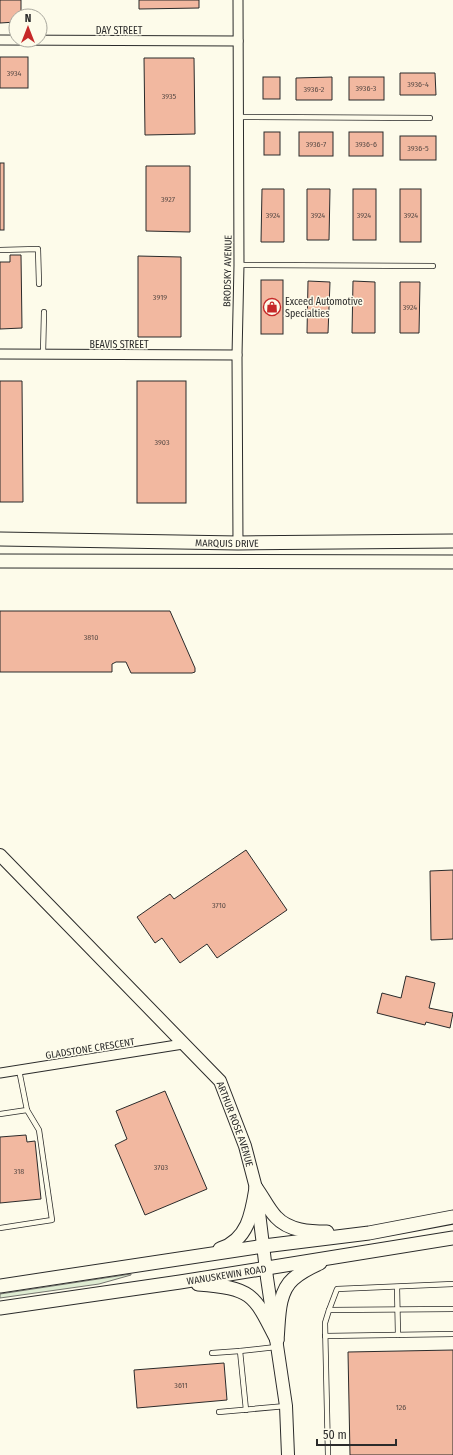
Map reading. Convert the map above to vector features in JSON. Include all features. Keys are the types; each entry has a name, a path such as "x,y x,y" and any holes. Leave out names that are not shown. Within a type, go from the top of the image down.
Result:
{"main road":[{"name":"MARQUIS DRIVE","path":"0,539 238,543 453,541"},
{"name":"MARQUIS DRIVE","path":"0,561 453,562"},
{"path":"256,1188 276,1217 292,1227 304,1231 369,1233"},
{"path":"198,1257 226,1247 238,1240 249,1224 256,1188"},
{"path":"0,1286 264,1246 369,1233 453,1217"},
{"name":"WANUSKEWIN ROAD","path":"0,1308 180,1282 453,1238"},
{"path":"277,1344 280,1308 283,1295 288,1286 293,1279 304,1271 329,1258"},
{"path":"180,1282 224,1286 238,1289 250,1296 262,1311 277,1344"}],"street":[{"name":"BRODSKY AVENUE","path":"238,0 238,543"},
{"name":"DAY STREET","path":"0,40 238,41"},
{"name":"BEAVIS STREET","path":"0,354 237,355"},
{"name":"ARTHUR ROSE AVENUE","path":"0,855 220,1081 245,1146 256,1188 264,1246 265,1268 286,1406 288,1455"},
{"name":"GLADSTONE CRESCENT","path":"0,1073 183,1044"}],"lane":[{"path":"238,117 430,118"},
{"path":"0,250 38,249 39,284"},
{"path":"238,265 433,266"},
{"path":"43,354 44,312"},
{"path":"0,1228 52,1220 39,1130 27,1110 19,1070"},
{"path":"0,1114 27,1110"},
{"path":"328,1455 325,1323 337,1289 453,1284"},
{"path":"397,1287 398,1335"},
{"path":"329,1310 453,1309"},
{"path":"325,1336 453,1334"},
{"path":"212,1353 240,1351 277,1344"},
{"path":"240,1351 246,1410"},
{"path":"219,1412 286,1406"}],"green space":[{"path":"131,1274 99,1284 0,1298 0,1294"}],"building":[{"path":"0,0 21,0 21,8 8,8 8,22 0,23"},
{"path":"139,0 199,0 199,8 139,9"},
{"path":"0,57 28,57 28,88 0,88"},
{"path":"144,58 194,58 195,134 145,135"},
{"path":"400,73 435,73 436,95 400,95"},
{"path":"263,77 280,77 280,99 263,99"},
{"path":"332,77 332,100 296,100 296,78"},
{"path":"349,77 384,77 384,100 349,100"},
{"path":"264,132 280,132 280,155 264,155"},
{"path":"299,132 333,132 333,156 299,156"},
{"path":"349,132 383,132 383,156 349,156"},
{"path":"400,136 436,136 436,160 400,160"},
{"path":"0,163 4,163 4,230 0,230"},
{"path":"146,166 190,166 190,232 146,231"},
{"path":"262,189 284,189 284,242 261,242"},
{"path":"307,189 330,189 329,240 307,240"},
{"path":"353,189 376,189 376,240 353,240"},
{"path":"400,189 421,189 421,242 400,242"},
{"path":"10,255 21,255 22,328 0,329 0,262 10,262"},
{"path":"138,256 181,257 181,337 138,337"},
{"name":"Exceed Automotive Specialties","path":"261,280 283,280 283,334 261,334"},
{"path":"308,281 330,282 328,333 307,333"},
{"path":"353,281 375,282 375,333 352,333"},
{"path":"400,282 420,282 419,333 400,333"},
{"path":"0,381 22,381 23,502 0,502"},
{"path":"137,381 186,381 186,503 137,503"},
{"path":"0,611 170,611 195,668 195,672 131,673 126,662 116,662 112,664 112,672 0,672"},
{"path":"246,850 287,910 217,958 207,944 180,963 162,938 155,943 137,917 170,894 174,899"},
{"path":"453,870 453,939 431,940 430,871"},
{"path":"406,976 435,983 429,1008 453,1013 450,1028 426,1022 425,1025 377,1013 382,993 401,998"},
{"path":"165,1091 207,1189 145,1215 115,1145 127,1139 116,1111"},
{"path":"26,1135 27,1142 35,1141 41,1199 0,1203 0,1137"},
{"path":"453,1350 453,1455 350,1455 348,1352"},
{"path":"224,1363 227,1400 137,1408 134,1370"}],"place":[{"name":"Exceed Automotive Specialties","path":"272,307"}]}
